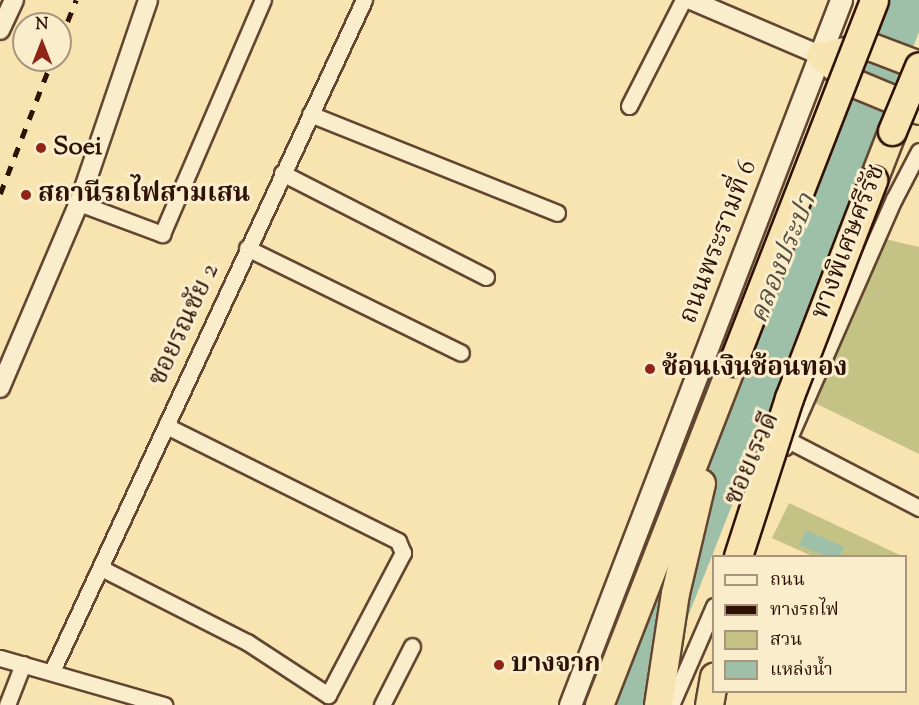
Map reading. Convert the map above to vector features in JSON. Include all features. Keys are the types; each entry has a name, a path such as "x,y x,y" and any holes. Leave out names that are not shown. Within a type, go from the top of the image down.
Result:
{"highway":[{"path":"599,705 874,0"},
{"path":"820,54 869,46 919,66"},
{"path":"820,54 854,83 916,108"},
{"name":"ทางพิเศษศรีรัช","path":"737,555 789,398 919,66"},
{"path":"658,705 663,656 684,552 733,362"},
{"path":"709,705 712,688"}],"main road":[{"name":"ถนนพระรามที่ 6","path":"570,705 841,0"}],"street":[{"path":"0,30 14,0"},
{"path":"0,388 79,203 148,0"},
{"path":"79,203 162,234 263,0"},
{"name":"ซอยรณชัย 2","path":"52,671 364,0"},
{"path":"629,106 683,0"},
{"path":"691,0 820,54"},
{"path":"310,114 557,213"},
{"name":"ซอยเรวดี","path":"737,555 894,199 919,151"},
{"path":"282,173 486,277"},
{"path":"247,248 461,353"},
{"path":"101,568 247,642 328,695 404,553 398,541 166,426"},
{"path":"788,440 919,508"},
{"path":"671,705 712,611"},
{"path":"382,705 412,646"},
{"path":"0,658 52,671 164,705"},
{"path":"7,705 23,664"}],"green space":[{"path":"885,239 919,247 919,454 815,403"},
{"path":"789,503 900,555 810,555 772,538"}],"water":[{"path":"889,0 919,0 919,32 653,705 610,705"},
{"path":"806,530 844,547 840,555 823,555 799,545"}],"railway":[{"path":"71,12 76,0"},
{"path":"0,194 47,72"}],"place":[{"name":"Soei","path":"41,148"},
{"name":"สถานีรถไฟสามเสน","path":"26,195"},
{"name":"ช้อนเงินช้อนทอง","path":"650,369"},
{"name":"บางจาก","path":"499,665"}],"water label":[{"name":"คลองประปา","path":"784,259"}]}
